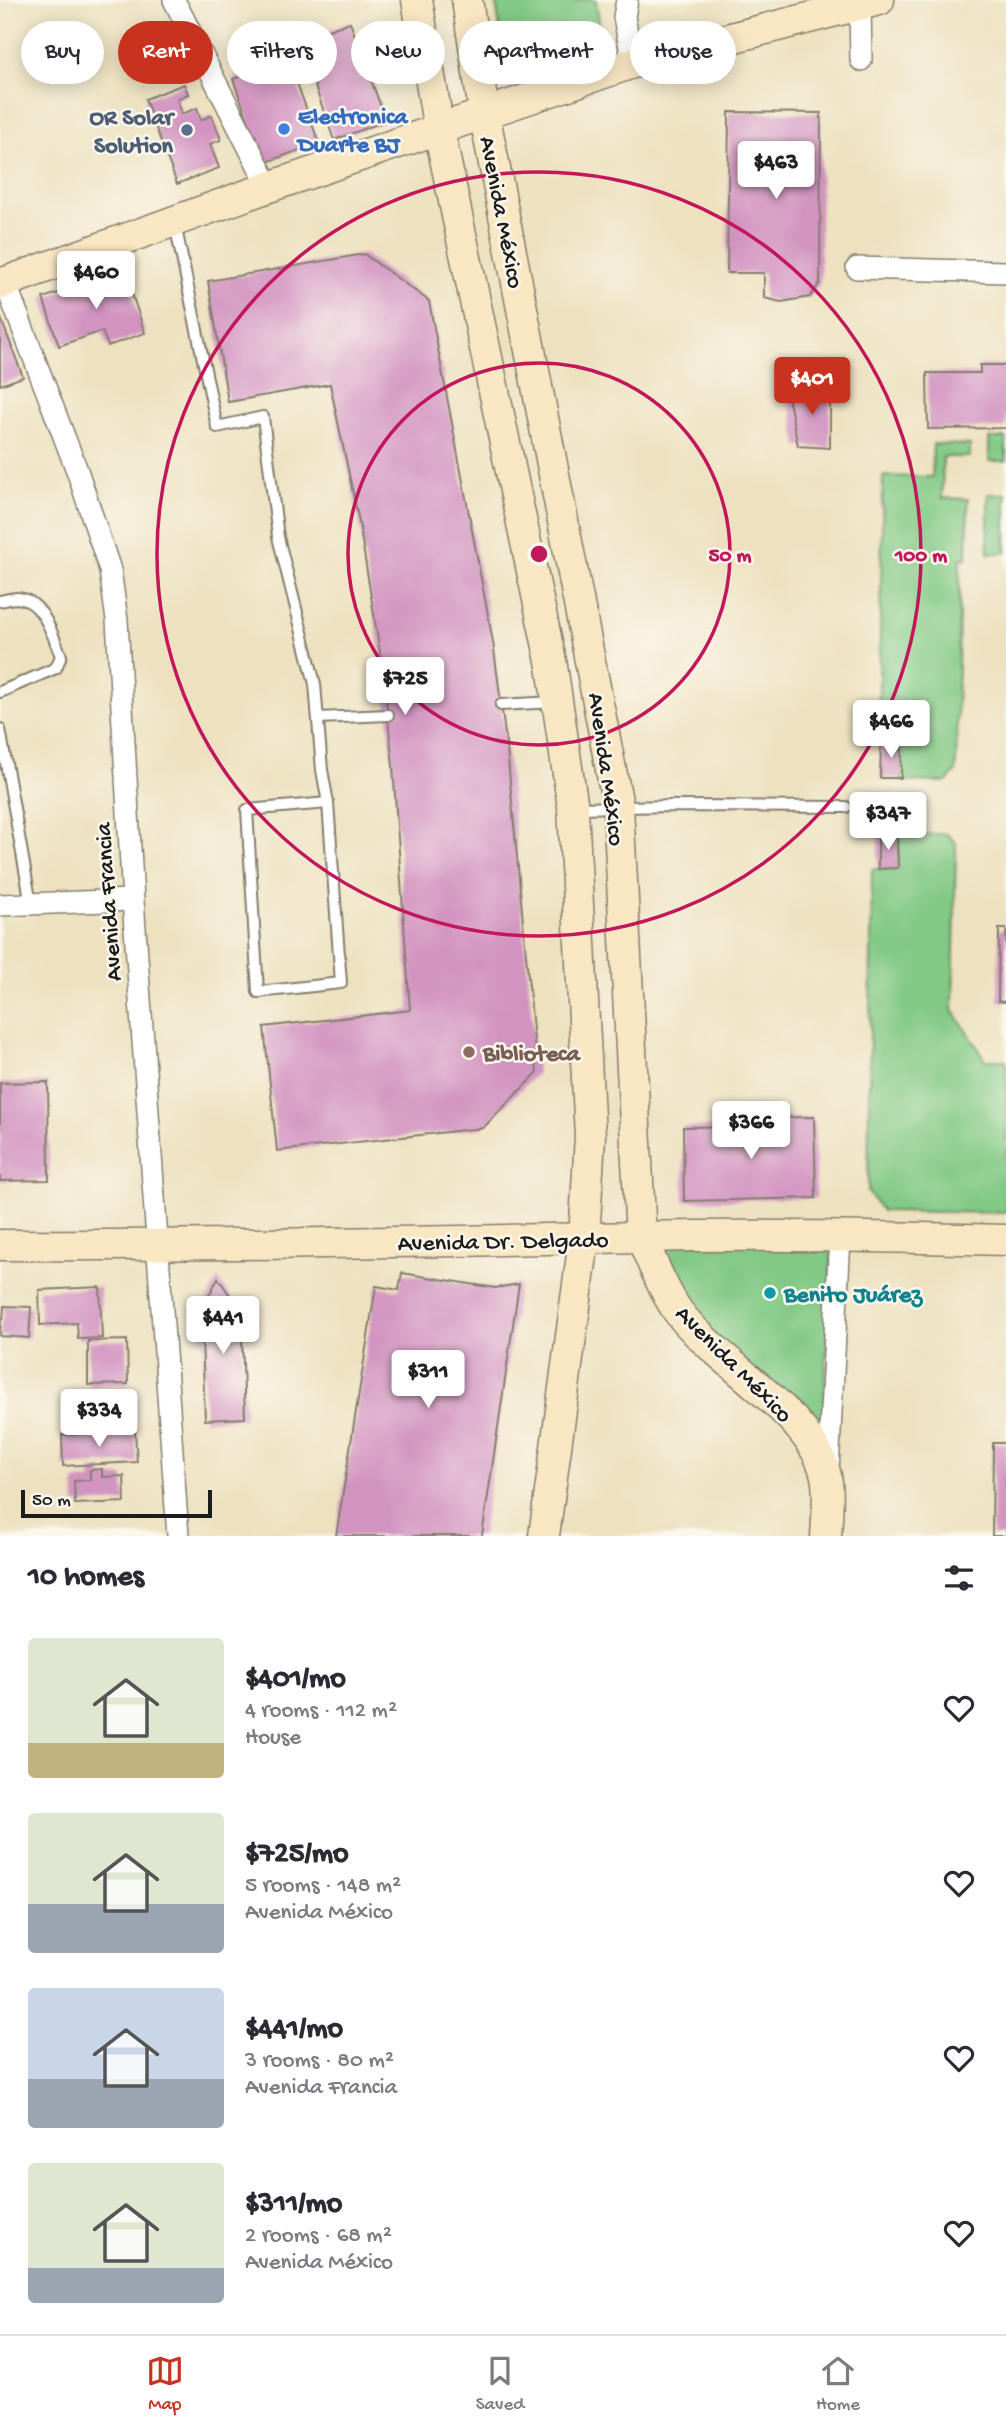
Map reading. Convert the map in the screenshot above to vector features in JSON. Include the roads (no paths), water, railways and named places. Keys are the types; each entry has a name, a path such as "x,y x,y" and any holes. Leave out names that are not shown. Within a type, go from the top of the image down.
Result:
{"main road":[{"name":"Avenida México","path":"417,0 439,130 552,666 573,808 590,1136 584,1240 544,1536"},
{"name":"Avenida México","path":"467,0 484,112 618,806 641,1237 677,1310 718,1353 791,1417 814,1444 827,1480"},
{"path":"736,36 867,2"},
{"path":"2,283 484,112 630,64"},
{"name":"Avenida Dr. Delgado","path":"0,1245 584,1240 641,1237 1006,1240"},
{"path":"826,1536 827,1480"}],"street":[{"path":"174,0 269,187"},
{"path":"627,0 624,16 630,47"},
{"path":"861,60 867,2"},
{"path":"857,268 1006,272"},
{"name":"Avenida Francia","path":"2,283 78,474 110,570 117,620 133,900 178,1536"},
{"path":"0,905 133,900"},
{"path":"827,1480 841,1237"}],"lane":[{"path":"175,221 217,427 263,417 278,537 314,684 322,770 328,803 341,983 258,992 247,810 328,803"},
{"path":"0,601 19,598 35,605 50,629 61,656 56,668 0,692"},
{"path":"501,705 557,702"},
{"path":"318,718 388,715"},
{"path":"0,729 31,904"},
{"path":"573,808 846,807"}],"place":[{"name":"Electronica Duarte BJ","path":"284,129"},
{"name":"OR Solar Solution","path":"187,130"},
{"name":"Biblioteca","path":"469,1052"},
{"name":"Benito Juárez","path":"770,1293"}]}
